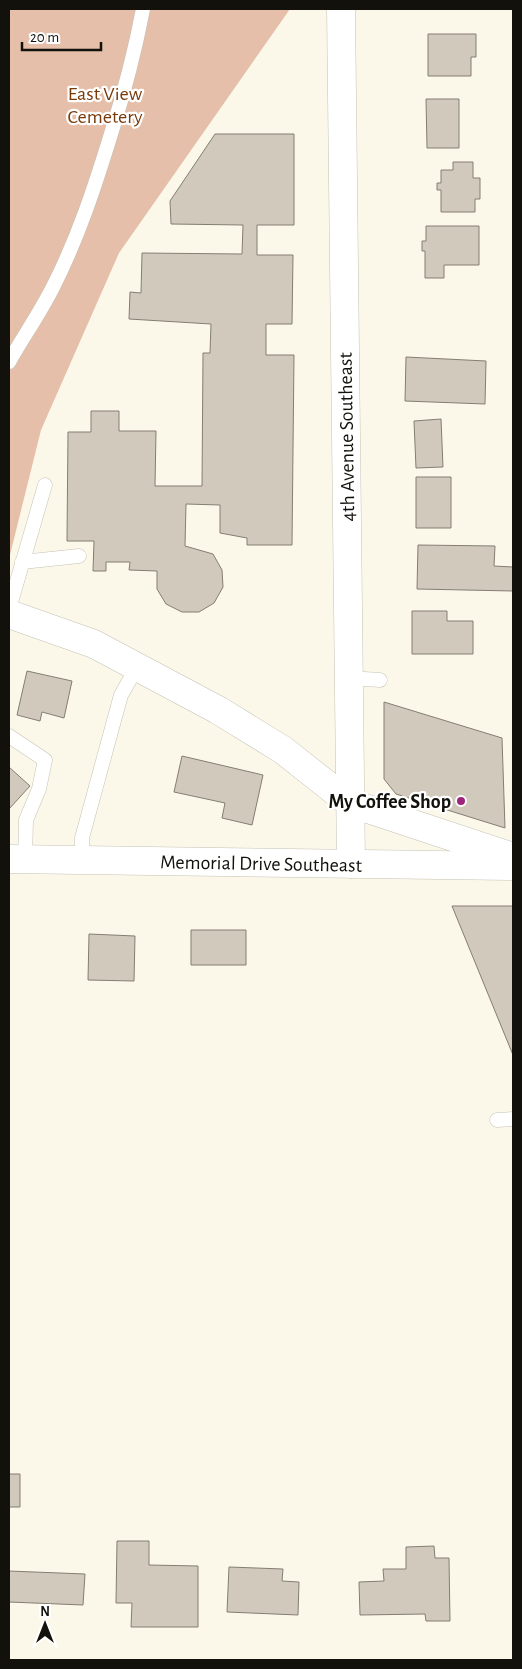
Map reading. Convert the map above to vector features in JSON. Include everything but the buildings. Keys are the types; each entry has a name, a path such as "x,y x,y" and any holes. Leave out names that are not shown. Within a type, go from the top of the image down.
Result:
{"street":[{"name":"4th Avenue Southeast","path":"341,9 351,864"},
{"path":"9,614 94,644 218,710 283,750 350,803 513,857"},
{"name":"Memorial Drive Southeast","path":"17,859 513,866"}],"lane":[{"path":"9,362 53,287 83,219 122,98 143,9"},
{"path":"9,609 45,485"},
{"path":"22,562 79,556"},
{"path":"82,860 82,838 120,694 137,667"},
{"path":"349,678 380,680"},
{"path":"9,736 45,760 39,789 26,820 17,859"},
{"path":"497,1120 513,1119"}],"green space":[{"name":"East View Cemetery","path":"9,9 290,9 119,253 41,430 9,559"}],"place":[{"name":"My Coffee Shop","path":"461,801"}]}
